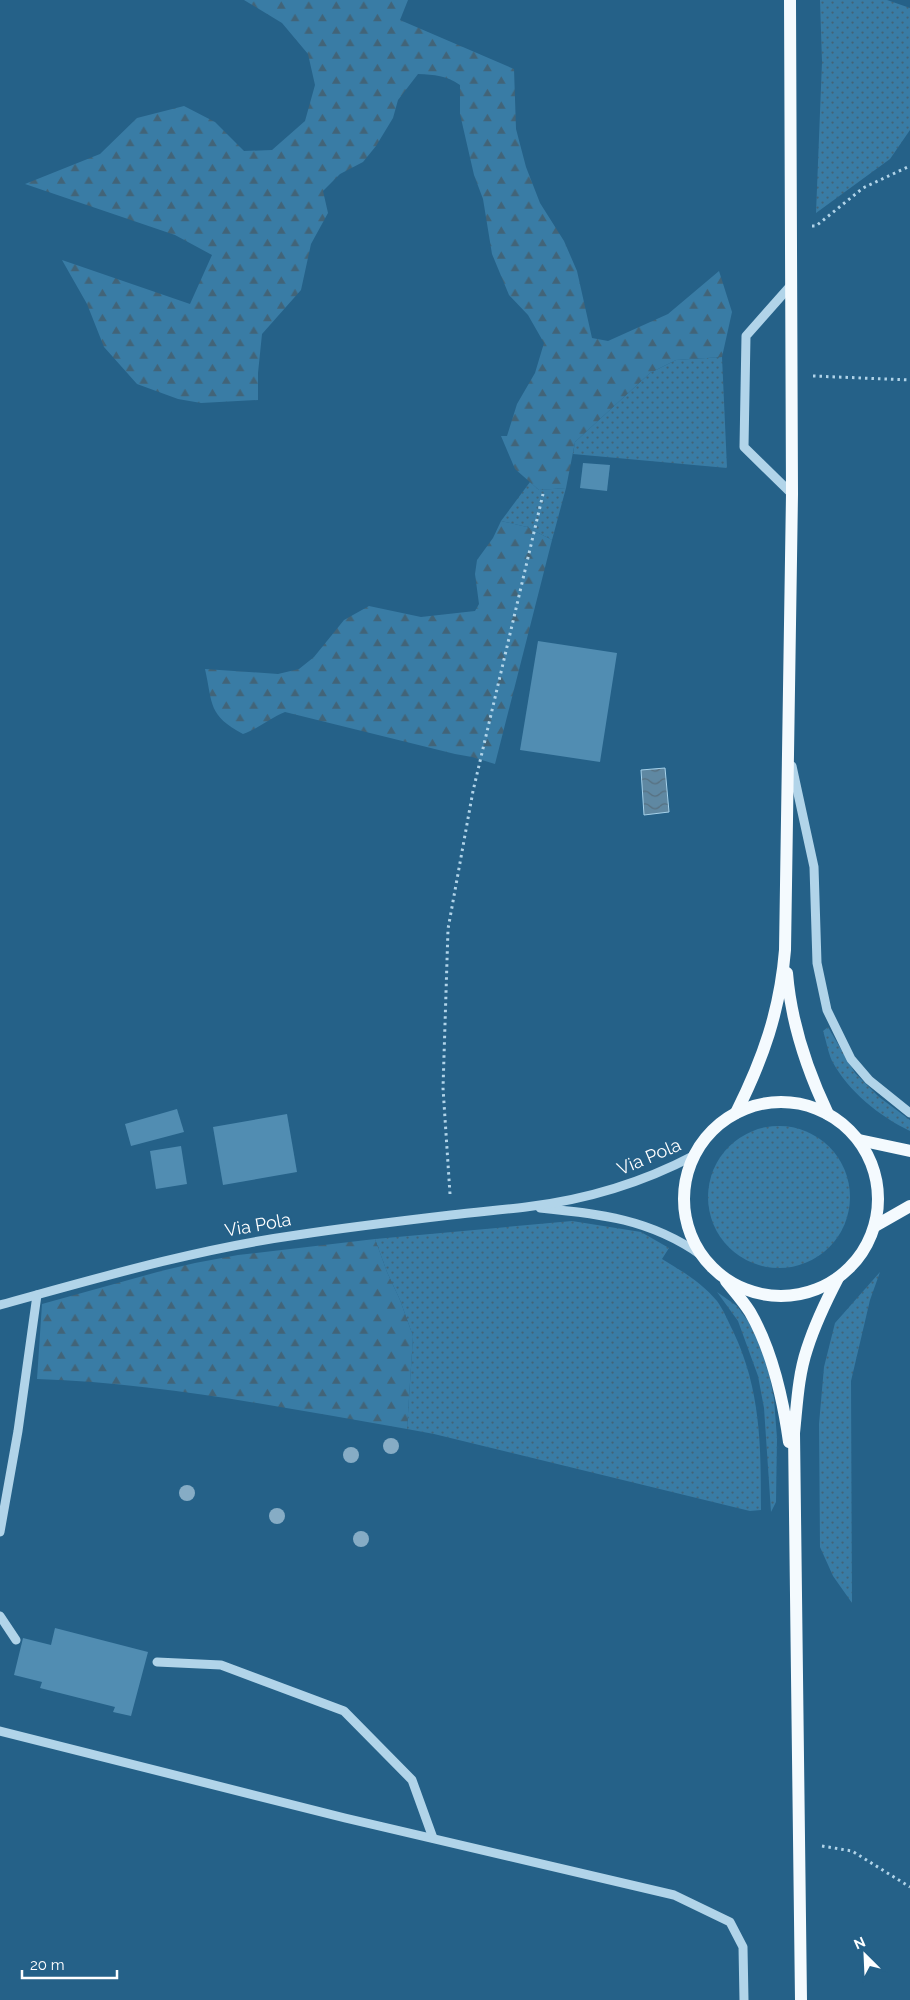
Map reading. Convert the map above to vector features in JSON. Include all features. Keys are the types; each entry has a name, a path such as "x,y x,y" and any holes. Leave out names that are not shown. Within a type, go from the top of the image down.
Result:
{"main road":[{"path":"736,1113 753,1078 772,1026 783,976 785,950 792,494 790,0"},
{"path":"785,950 787,978 797,1031 810,1072 828,1114"},
{"path":"720,1275 745,1289 766,1295 790,1296 814,1290 838,1278 856,1262 875,1226 879,1203 876,1173 868,1155 859,1140 843,1124 814,1107 796,1103 775,1102 756,1105 736,1113 721,1122 707,1136 694,1155 687,1176 684,1196 686,1216 691,1235 701,1254 749,1312 768,1352 788,1434 793,1474"},
{"path":"859,1140 910,1151"},
{"path":"875,1226 910,1206"},
{"path":"801,2000 793,1474 794,1433 798,1391 806,1350 820,1312 838,1278"}],"street":[{"path":"792,283 746,336 744,438 744,447 792,494"},
{"path":"787,746 814,867 817,963 827,1010 851,1058 869,1080 910,1113"},
{"name":"Via Pola","path":"0,1305 160,1262 235,1245 296,1235 528,1207 580,1198 631,1184 661,1172 694,1155"},
{"name":"Via Pola","path":"528,1207 594,1214 636,1222 673,1236 701,1254"},
{"path":"0,1532 18,1431 37,1295"},
{"path":"0,1616 16,1640"},
{"path":"157,1662 221,1666 344,1711 412,1780 433,1838"},
{"path":"0,1731 336,1816 674,1895 730,1922 742,1947 744,2000"}],"path":[{"path":"791,225 816,226 863,188 910,166"},
{"path":"792,375 910,380"},
{"path":"451,1215 443,1088 448,929 473,791 543,494"},
{"path":"800,1842 852,1851 910,1887"}],"green space":[{"path":"244,0 408,0 400,20 514,69 516,129 526,167 540,203 564,241 577,271 592,338 608,341 668,314 719,271 732,312 722,357 676,360 650,373 575,442 566,488 539,490 515,469 501,436 507,436 517,404 535,373 544,343 528,315 509,295 492,254 483,199 474,175 460,114 460,85 445,77 418,74 398,100 393,118 376,146 363,162 340,174 323,191 328,213 311,244 301,290 262,334 258,373 258,400 201,403 178,399 137,384 104,347 87,304 62,260 190,304 212,255 175,235 25,184 100,154 137,118 184,106 215,122 244,151 272,150 305,121 315,85 308,54 282,23"},
{"path":"820,0 887,0 910,8 910,130 890,159 816,213 822,62"},
{"path":"722,357 727,468 573,454 575,442 650,373 676,360"},
{"path":"530,482 539,490 566,488 552,540 527,527 501,521"},
{"path":"501,521 527,527 552,540 495,764 285,712 243,734 223,721 218,715 211,700 205,669 278,674 299,669 314,657 344,620 369,606 421,617 475,611 479,604 475,574 477,560 493,538"},
{"path":"828,1027 855,1073 879,1097 910,1120 910,1131 876,1110 847,1083 832,1061 823,1031"},
{"path":"779,1126 793,1127 806,1131 829,1147 845,1170 849,1183 849,1211 845,1224 829,1247 806,1263 793,1267 779,1268 765,1267 752,1263 729,1247 713,1224 709,1211 708,1197 709,1183 713,1170 729,1147 752,1131 765,1127"},
{"path":"572,1221 641,1232 669,1248 662,1259 698,1283 719,1304 742,1353 754,1397 760,1441 761,1510 750,1511 407,1429 413,1336 375,1239"},
{"path":"375,1239 413,1336 407,1429 177,1391 84,1381 37,1379 42,1304 195,1263 238,1255"},
{"path":"880,1272 870,1300 851,1381 852,1603 833,1576 820,1547 819,1424 824,1367 835,1323"},
{"path":"717,1292 737,1306 756,1332 767,1363 774,1399 777,1438 776,1502 771,1512 764,1408 758,1376 738,1321"}],"water":[{"path":"665,768 669,812 644,815 641,770"}],"building":[{"path":"583,463 610,465 607,491 580,488"},
{"path":"538,641 617,653 600,762 520,750"},
{"path":"177,1109 184,1132 131,1146 125,1124"},
{"path":"287,1114 297,1172 223,1185 213,1127"},
{"path":"181,1146 187,1184 156,1189 150,1151"},
{"path":"55,1628 148,1652 131,1716 113,1712 115,1707 40,1688 42,1682 14,1675 23,1638 51,1645"}]}
